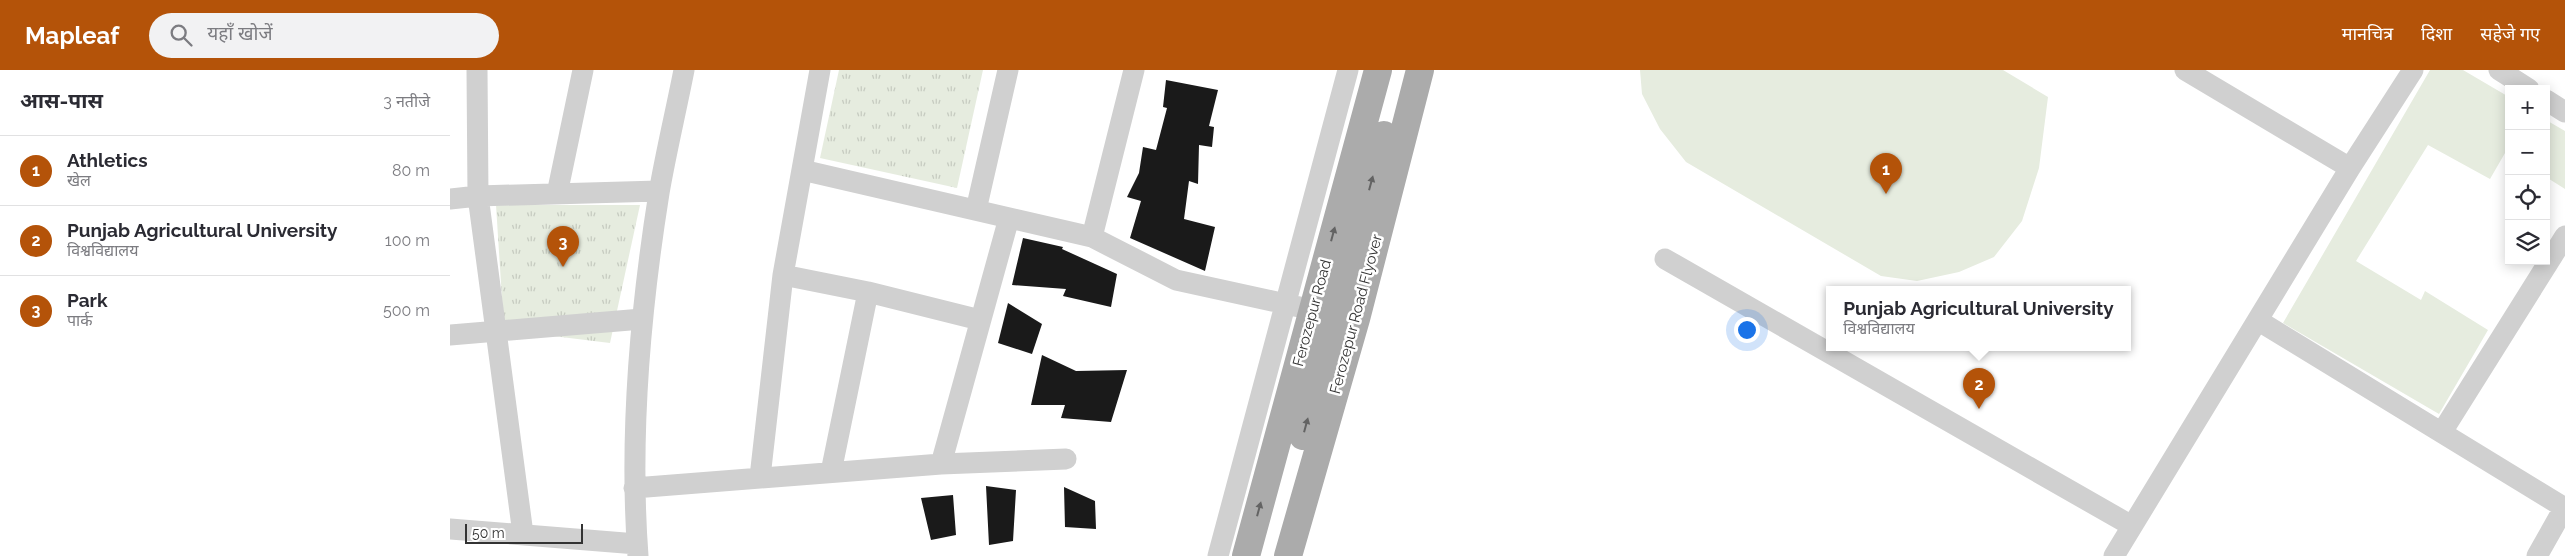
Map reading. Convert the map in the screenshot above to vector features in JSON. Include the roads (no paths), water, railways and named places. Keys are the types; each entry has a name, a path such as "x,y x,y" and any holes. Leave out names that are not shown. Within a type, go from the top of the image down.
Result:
{"main road":[{"name":"Ferozepur Road","path":"1246,556 1378,70"},
{"name":"Ferozepur Road Flyover","path":"1270,556 1401,70"},
{"name":"Ferozepur Road Flyover","path":"1288,556 1356,319 1420,70"},
{"path":"1305,556 1436,70"}],"street":[{"path":"478,70 478,196 498,330 523,534"},
{"path":"557,194 583,70"},
{"path":"450,529 523,534 638,550 634,488 642,320 659,191 684,70"},
{"path":"760,477 783,275 820,70"},
{"path":"976,210 1008,70"},
{"path":"1092,237 1134,70"},
{"path":"1218,556 1284,303 1348,70"},
{"path":"2185,70 2350,168"},
{"path":"2114,556 2259,321 2350,168 2413,70"},
{"path":"2499,70 2523,85"},
{"path":"2550,103 2565,112"},
{"path":"802,170 1092,237 1176,280 1313,310"},
{"path":"450,199 478,196 659,191"},
{"path":"941,464 1009,218"},
{"path":"2442,432 2565,236"},
{"path":"1665,259 2132,526"},
{"path":"783,275 868,292 980,320"},
{"path":"831,472 868,292"},
{"path":"450,335 642,320"},
{"path":"2259,321 2565,508 2536,556"},
{"path":"634,488 941,464 1066,459"}],"place":[{"name":"Athletics","path":"1886,194"},
{"name":"Park","path":"563,267"},
{"name":"Punjab Agricultural University","path":"1979,409"}]}
